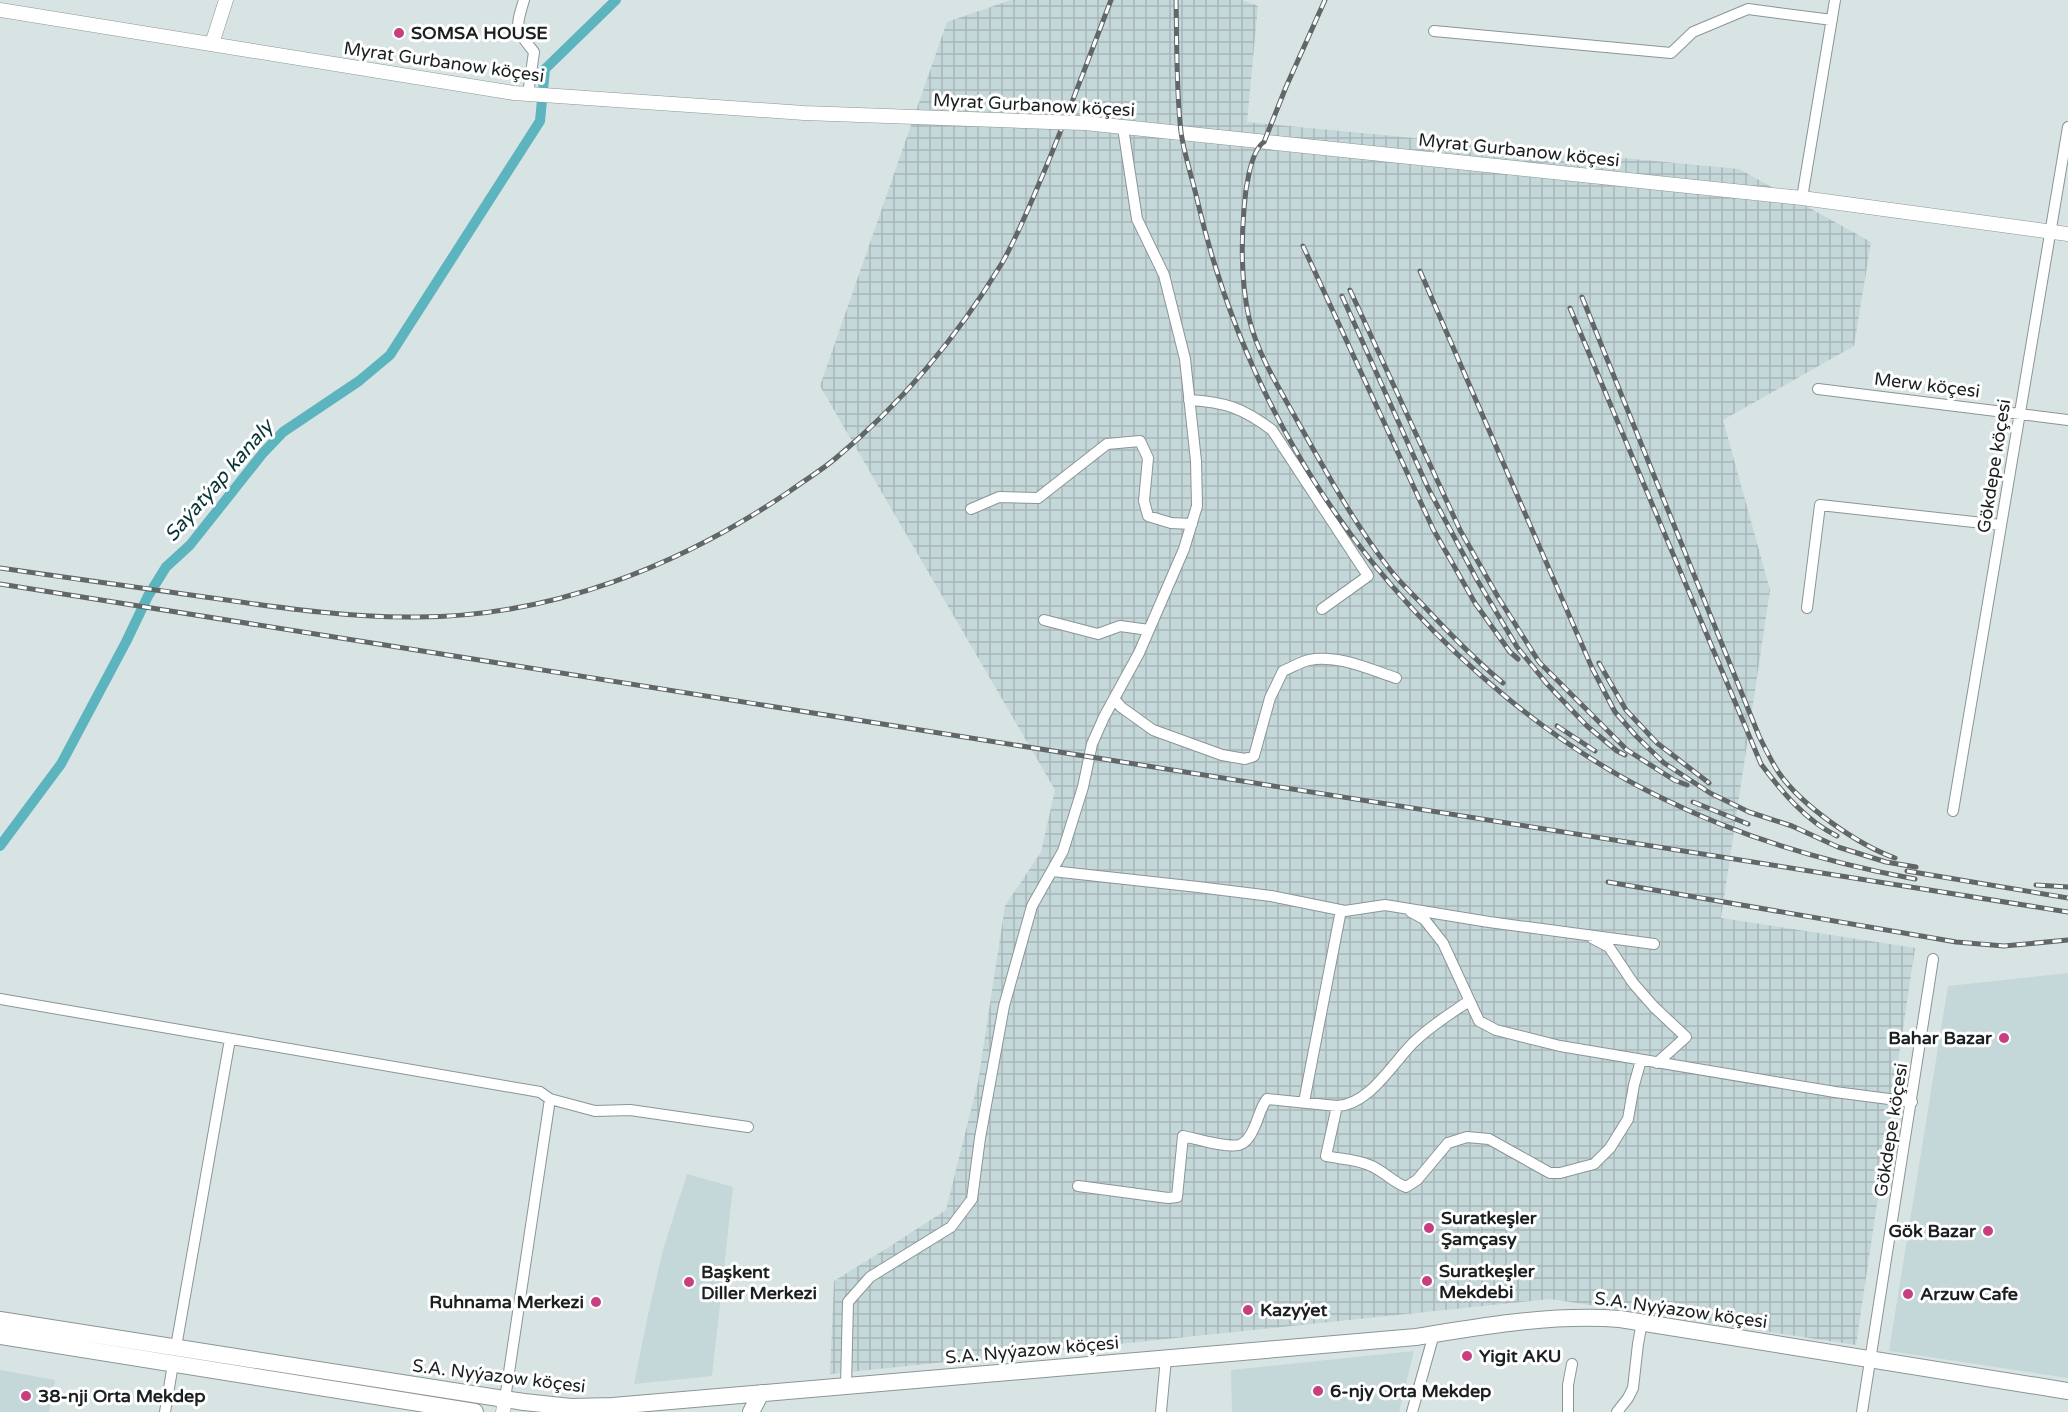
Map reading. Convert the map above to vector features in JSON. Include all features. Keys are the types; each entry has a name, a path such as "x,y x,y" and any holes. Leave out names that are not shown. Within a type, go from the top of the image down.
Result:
{"main road":[{"name":"S.A. Nyýazow köçesi","path":"0,1336 175,1356 504,1405 594,1407 1434,1334 1526,1320 1596,1317 1642,1322 2068,1390"},
{"name":"S.A. Nyýazow köçesi","path":"0,1320 175,1356 476,1412"},
{"path":"751,1412 761,1393"}],"street":[{"path":"212,44 226,0"},
{"path":"524,0 517,23 518,33 534,52 528,94"},
{"path":"1802,198 1835,0"},
{"path":"1434,31 1671,53 1693,32 1748,9 1832,20"},
{"name":"Myrat Gurbanow köçesi","path":"0,10 514,93 804,113 1085,123 1802,198 2068,234"},
{"name":"Gökdepe köçesi","path":"1953,811 2068,127"},
{"path":"846,1386 848,1302 870,1277 951,1227 972,1199 980,1138 1004,1006 1032,906 1063,851 1083,787 1092,744 1149,630 1184,549 1197,506 1196,461 1185,359 1164,275 1137,219 1123,128"},
{"name":"Merw köçesi","path":"1818,389 2068,420"},
{"path":"1190,400 1235,407 1252,415 1272,430 1368,576 1322,609"},
{"path":"972,509 999,497 1038,498 1107,444 1140,441 1148,458 1144,501 1148,516 1171,523 1192,524"},
{"path":"1807,608 1820,506 2001,525"},
{"path":"1044,620 1098,634 1120,626 1149,630"},
{"path":"1115,699 1121,707 1153,730 1222,755 1245,759 1254,756 1270,698 1283,671 1308,660 1326,659 1354,664 1395,678"},
{"path":"1052,871 1198,886 1341,910 1385,905 1654,944"},
{"path":"1404,908 1424,919 1443,943 1479,1021 1496,1030 1560,1046 1658,1063 1835,1092 1912,1102"},
{"path":"1304,1102 1341,910"},
{"path":"1586,935 1609,947 1633,983 1654,1007 1686,1037 1658,1063"},
{"name":"Gökdepe köçesi","path":"1862,1412 1933,959"},
{"path":"0,999 540,1092 550,1099 595,1111 630,1110 748,1127"},
{"path":"1078,1186 1168,1198 1177,1197 1183,1136 1239,1145 1248,1139 1256,1126 1261,1107 1267,1098 1348,1106 1378,1083 1413,1043 1438,1021 1469,1001"},
{"path":"165,1412 230,1039"},
{"path":"1337,1106 1326,1156 1367,1164 1406,1187 1417,1180 1448,1143 1467,1137 1489,1139 1550,1173 1560,1173 1594,1164 1610,1148 1628,1119 1641,1060"},
{"path":"504,1405 550,1099"},
{"path":"1617,1412 1628,1398 1636,1380 1637,1351 1642,1322"},
{"path":"1412,1412 1434,1334"},
{"path":"1161,1412 1166,1358"},
{"path":"1568,1412 1568,1385 1572,1364"}],"shaded area":[{"path":"1011,0 1242,0 1258,6 1247,122 1739,169 1871,242 1854,346 1723,420 1770,590 1721,918 1915,948 1856,1345 1550,1299 830,1374 834,1281 946,1210 978,1082 1005,906 1041,852 1055,790 820,386 947,22"},
{"name":"Gök Bazar","path":"2068,973 2068,1378 1889,1351 1948,986"},
{"name":"Başkent Diller Merkezi","path":"687,1174 733,1187 712,1376 634,1384 663,1250"},
{"name":"6-njy Orta Mekdep","path":"1414,1351 1399,1412 1232,1412 1231,1370"},
{"name":"38-nji Orta Mekdep","path":"0,1370 55,1380 49,1412 0,1412"}],"waterway":[{"name":"Saýatýap kanaly","path":"0,846 61,764 148,596 166,567 190,545 263,453 283,432 359,381 390,355 540,121 545,69 616,0"}],"railway":[{"path":"0,568 311,611 364,616 417,617 467,615 516,608 565,597 659,564 704,542 748,518 836,458 884,415 967,317 1002,263 1018,232 1059,135 1111,0"},
{"path":"1176,0 1177,83 1182,140 1217,272 1243,343 1274,410 1310,474 1351,535 1398,593 1450,647 1506,697 1562,740 1643,789 1724,826 1787,848 1915,879"},
{"path":"1325,0 1264,142 1255,154 1249,173 1242,250 1244,291 1249,318 1258,346 1271,373 1331,481 1366,536 1402,583 1461,645 1503,683"},
{"path":"1303,246 1433,529 1475,603 1510,652 1518,659"},
{"path":"1420,271 1592,668 1615,712 1664,763 1710,793 1749,812 1792,826 1838,847 1886,862 1916,867"},
{"path":"1350,290 1460,530 1498,597 1539,662 1627,750 1674,780 1687,785"},
{"path":"1342,296 1428,488 1476,578 1517,647 1547,684 1587,726 1625,755"},
{"path":"1582,297 1759,736 1771,759 1779,773 1801,798 1831,823 1864,844 1895,858"},
{"path":"1570,308 1761,764 1804,814 1837,836"},
{"path":"0,584 2068,912"},
{"path":"1599,663 1626,710 1657,743 1709,783"},
{"path":"1557,726 1595,751"},
{"path":"1693,802 1748,824"},
{"path":"1907,871 2068,898"},
{"path":"1608,882 1956,942 2004,946 2068,940"},
{"path":"2036,885 2068,887"}],"place":[{"name":"SOMSA HOUSE","path":"399,33"},
{"name":"Bahar Bazar","path":"2004,1038"},
{"name":"Suratkeşler Şamçasy","path":"1429,1228"},
{"name":"Gök Bazar","path":"1988,1231"},
{"name":"Suratkeşler Mekdebi","path":"1427,1281"},
{"name":"Başkent Diller Merkezi","path":"689,1282"},
{"name":"Arzuw Cafe","path":"1908,1294"},
{"name":"Ruhnama Merkezi","path":"596,1302"},
{"name":"Kazyýet","path":"1248,1310"},
{"name":"Yigit AKU","path":"1467,1356"},
{"name":"6-njy Orta Mekdep","path":"1318,1391"},
{"name":"38-nji Orta Mekdep","path":"26,1396"}]}
